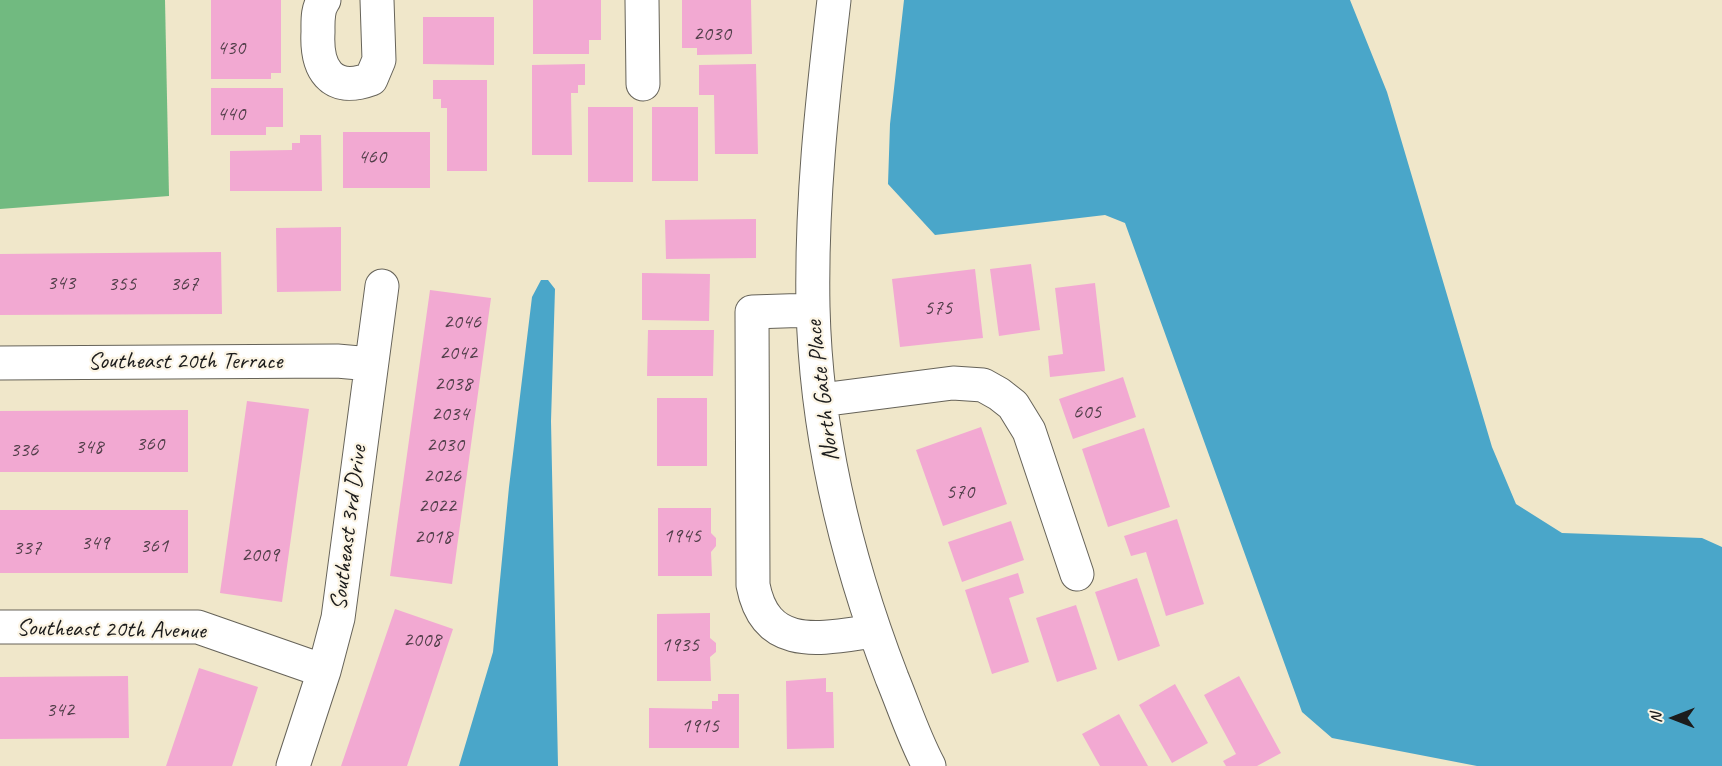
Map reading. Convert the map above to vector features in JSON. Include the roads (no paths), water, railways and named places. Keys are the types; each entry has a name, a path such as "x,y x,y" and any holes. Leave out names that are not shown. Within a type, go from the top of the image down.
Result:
{"street":[{"path":"324,0 319,13 318,36 318,57 322,69 335,80 355,82 371,79 378,68 377,0"},
{"path":"642,0 644,84"},
{"name":"North Gate Place","path":"834,0 817,160 813,310 821,400 831,470 874,631 928,766"},
{"name":"Southeast 3rd Drive","path":"292,766 324,670 338,618 382,286"},
{"path":"813,310 752,312 753,585 759,609 765,618 785,634 795,637 841,636 874,631"},
{"name":"Southeast 20th Terrace","path":"0,363 337,361 371,364"},
{"path":"821,400 953,383 984,385 999,394 1013,405 1029,431 1077,574"},
{"name":"Southeast 20th Avenue","path":"0,627 198,627 324,670"}],"water":[{"path":"904,0 1350,0 1387,92 1492,447 1516,504 1562,533 1702,538 1722,547 1722,766 1477,766 1332,738 1302,712 1125,223 1105,215 935,235 888,184 890,124"},
{"path":"541,280 548,280 555,289 551,421 558,766 459,766 493,652 509,487 532,297"}]}
